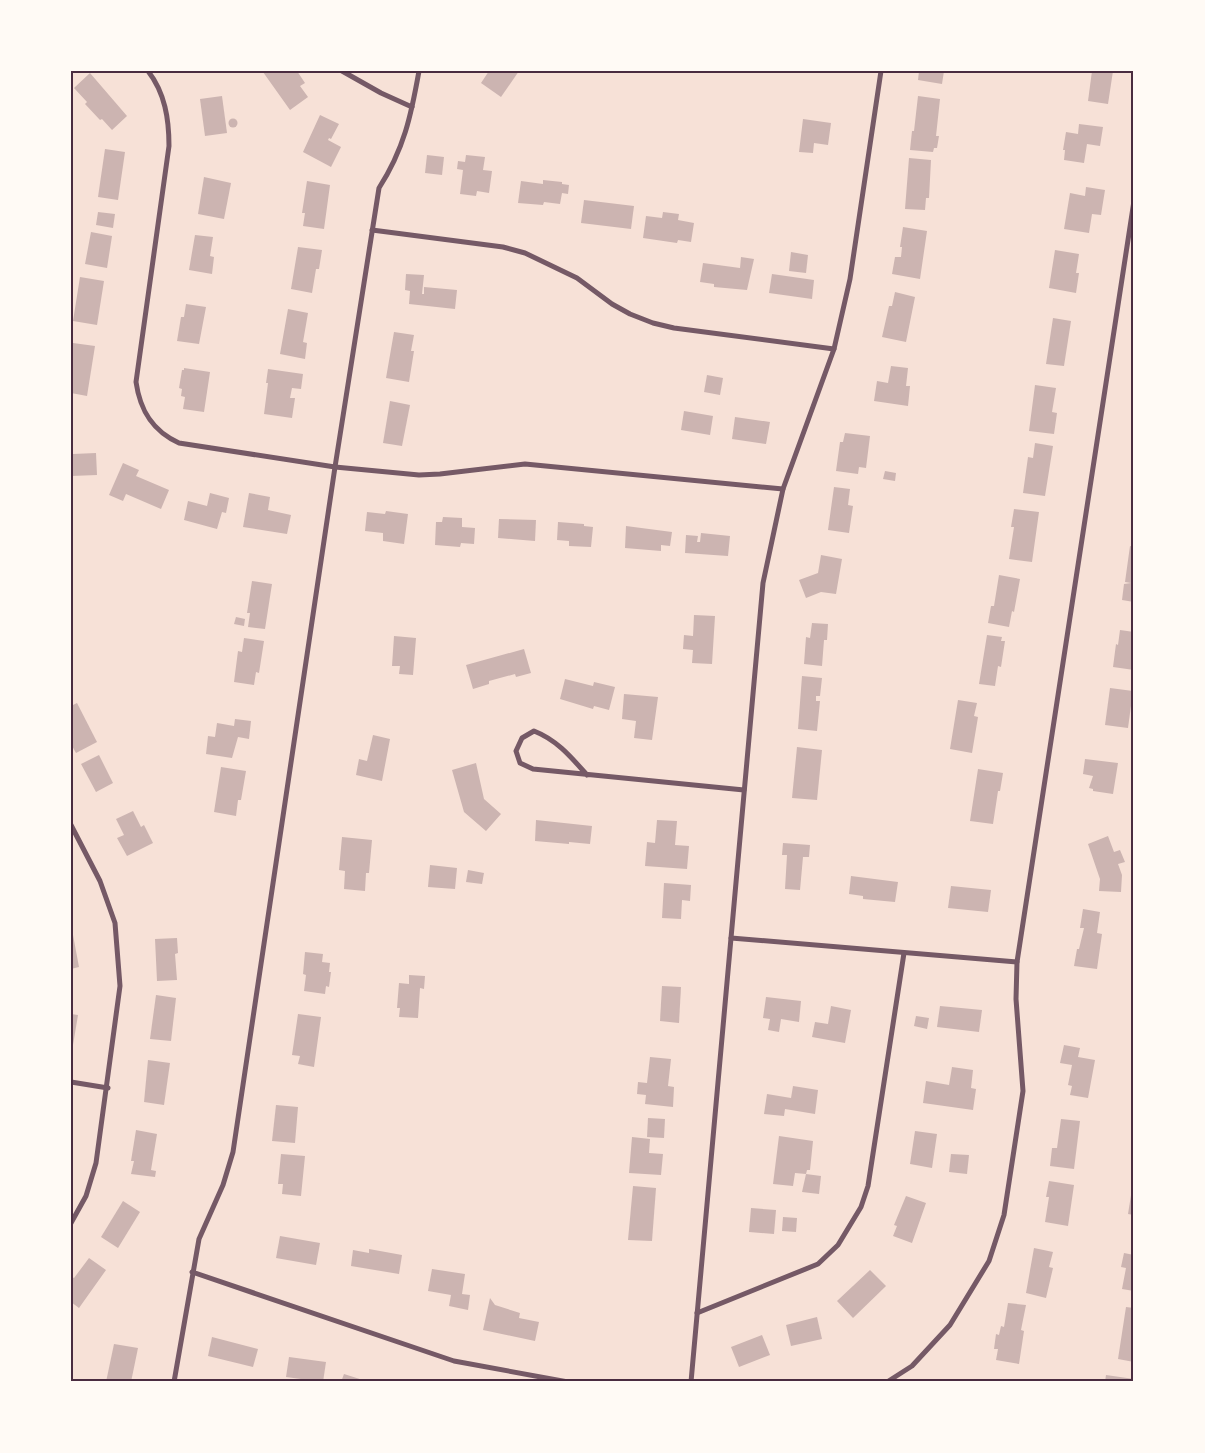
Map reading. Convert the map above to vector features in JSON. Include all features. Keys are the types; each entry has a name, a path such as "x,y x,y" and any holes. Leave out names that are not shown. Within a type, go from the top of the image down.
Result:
{"street":[{"path":"148,71 159,89 167,110 169,146 136,382 138,396 144,412 161,433 179,443 335,467 440,474 525,464 783,489"},
{"path":"342,71 381,93 412,107"},
{"path":"174,1382 199,1239 223,1186 233,1152 335,467 379,188 400,149 420,71"},
{"path":"691,1382 763,583 783,489 834,349 850,279 881,71"},
{"path":"887,1382 912,1366 950,1325 989,1260 1004,1215 1023,1091 1016,1000 1017,962 1134,201"},
{"path":"372,230 503,247 525,253 577,278 612,304 630,314 653,323 674,328 834,349"},
{"path":"588,775 563,748 547,736 534,731 522,738 516,751 520,763 532,769 588,775 744,790"},
{"path":"71,826 100,881 115,924 120,986 108,1088 96,1162 86,1196 71,1222"},
{"path":"731,938 1017,962"},
{"path":"697,1313 818,1264 838,1245 861,1207 868,1186 904,953"},
{"path":"71,1082 108,1088"},
{"path":"192,1272 454,1361 568,1382"}],"building":[{"path":"264,71 297,71 305,83 300,86 308,97 290,110"},
{"path":"489,71 519,71 501,97 481,83"},
{"path":"919,71 944,71 942,84 918,80"},
{"path":"1092,71 1113,71 1108,104 1088,101"},
{"path":"90,73 127,116 112,130 85,104 87,102 74,88"},
{"path":"222,96 227,133 205,136 200,99"},
{"path":"918,96 940,99 936,136 939,136 937,148 934,148 933,152 910,150"},
{"path":"320,115 339,124 331,139 329,138 328,140 341,147 331,167 303,152"},
{"path":"233,118 238,123 233,128 228,123"},
{"path":"803,119 831,123 828,145 814,143 813,153 799,152"},
{"path":"1079,124 1103,127 1100,146 1087,144 1084,163 1064,160 1065,150 1063,150 1066,132 1078,134"},
{"path":"105,149 125,152 118,200 98,197"},
{"path":"427,155 444,157 442,175 425,173"},
{"path":"466,155 485,157 483,170 492,171 489,193 477,191 476,196 460,194 463,170 457,169 458,161 465,162"},
{"path":"909,158 931,160 929,198 926,198 925,210 905,209"},
{"path":"204,177 231,183 224,219 198,214"},
{"path":"543,180 562,182 562,184 569,185 568,194 562,193 560,204 544,202 543,205 518,203 521,181 543,184"},
{"path":"307,181 330,185 324,229 303,226 305,213 302,213"},
{"path":"1086,187 1105,190 1101,215 1092,214 1089,233 1064,229 1070,193 1085,196"},
{"path":"584,200 634,206 631,229 581,223"},
{"path":"98,212 115,214 113,228 96,225"},
{"path":"663,212 679,214 678,220 694,223 691,242 678,240 677,243 643,238 646,216 662,218"},
{"path":"903,227 927,231 920,279 892,274 895,257 901,257 902,247 900,247"},
{"path":"91,232 112,236 107,268 85,264"},
{"path":"195,235 213,237 210,256 214,257 212,274 189,270"},
{"path":"298,247 322,250 319,269 316,269 312,293 291,289"},
{"path":"1055,250 1079,254 1076,273 1079,273 1076,293 1049,288"},
{"path":"791,252 808,255 806,273 789,271"},
{"path":"741,257 754,259 747,290 714,287 714,284 700,282 703,263 740,268"},
{"path":"406,274 424,275 422,294 424,294 424,287 457,290 455,309 409,304 410,291 405,290"},
{"path":"772,274 814,280 812,299 769,293"},
{"path":"80,277 104,281 97,325 73,321"},
{"path":"895,292 915,297 906,342 882,337 889,306 892,306"},
{"path":"186,304 206,307 199,344 177,341 181,317 184,317"},
{"path":"288,309 308,313 303,342 307,343 305,359 280,354"},
{"path":"1053,318 1071,321 1064,366 1046,364"},
{"path":"394,332 414,335 411,351 414,351 409,382 386,378"},
{"path":"73,343 95,346 87,396 71,393 71,353"},
{"path":"891,366 908,368 906,386 910,386 908,406 874,401 877,381 888,383"},
{"path":"184,368 210,372 204,412 183,409 185,397 181,396 182,389 179,388"},
{"path":"268,369 303,374 301,389 292,388 290,398 295,398 292,418 264,414"},
{"path":"707,375 723,378 720,395 704,392"},
{"path":"1035,385 1056,388 1052,412 1057,413 1054,434 1029,431"},
{"path":"390,401 410,405 402,446 383,443"},
{"path":"684,411 713,416 710,435 681,430"},
{"path":"735,417 770,422 766,444 732,439"},
{"path":"845,433 870,436 866,468 859,467 858,474 836,471 840,442 843,442"},
{"path":"1035,443 1053,446 1045,496 1023,493 1028,457 1033,458"},
{"path":"73,444 73,454 96,453 97,475 71,476 71,445"},
{"path":"123,463 139,470 136,476 169,490 161,509 126,494 123,501 109,495"},
{"path":"885,471 896,473 895,481 883,479"},
{"path":"834,487 850,489 848,505 853,506 849,533 828,530"},
{"path":"210,493 229,498 226,513 222,512 217,529 184,520 188,501 207,506"},
{"path":"249,493 270,497 268,510 291,515 287,534 243,527"},
{"path":"1014,509 1039,512 1032,562 1009,559 1014,527 1011,527"},
{"path":"386,511 408,514 404,544 383,541 383,533 365,531 367,512 385,514"},
{"path":"443,517 462,518 462,527 475,528 474,544 461,543 460,547 435,545 436,522 442,522"},
{"path":"499,519 536,520 535,541 498,538"},
{"path":"558,522 584,524 584,526 593,527 591,547 569,546 569,541 557,540"},
{"path":"626,526 672,532 670,546 661,545 661,551 625,548"},
{"path":"701,533 730,536 728,556 685,553 686,535 698,536 697,542 700,542"},
{"path":"1130,546 1134,547 1134,602 1122,600 1124,584 1131,583 1125,582"},
{"path":"821,555 842,559 836,594 821,592 806,598 799,580 818,573"},
{"path":"999,575 1020,579 1014,612 1012,611 1009,627 988,623 991,606 994,606"},
{"path":"252,581 272,584 265,629 248,627 250,613 247,613"},
{"path":"694,615 715,616 712,664 692,663 693,650 683,649 684,635 693,636"},
{"path":"236,617 245,619 244,626 234,624"},
{"path":"812,623 828,624 827,640 824,640 822,666 804,664 806,637 810,638"},
{"path":"1120,630 1134,632 1134,670 1113,667"},
{"path":"987,635 1002,637 1001,641 1005,641 1001,667 998,666 995,686 979,684"},
{"path":"394,636 416,638 413,675 399,674 400,666 392,666"},
{"path":"244,638 264,641 259,673 256,672 254,685 234,682 238,651 242,652"},
{"path":"524,649 531,673 516,677 515,674 489,681 489,684 473,689 466,665"},
{"path":"802,676 822,678 820,696 816,696 816,701 820,701 817,731 798,729"},
{"path":"565,679 593,686 594,682 615,687 609,710 594,706 593,709 560,699"},
{"path":"1110,688 1133,691 1128,728 1105,725"},
{"path":"624,694 658,697 652,740 634,738 636,721 622,719"},
{"path":"958,700 977,703 974,716 978,717 972,753 950,749"},
{"path":"77,703 97,742 76,753 71,744 71,706"},
{"path":"235,719 251,721 249,739 238,737 232,758 206,754 208,736 215,737 217,723 234,726"},
{"path":"373,735 390,739 382,781 356,775 359,759 367,761"},
{"path":"797,747 822,750 817,800 792,798"},
{"path":"99,755 113,783 96,792 81,764"},
{"path":"1085,759 1118,763 1113,794 1093,791 1093,789 1089,788 1093,776 1083,774"},
{"path":"476,763 484,799 501,814 486,831 464,812 452,770"},
{"path":"221,767 246,771 241,800 238,800 236,816 214,812"},
{"path":"978,769 1003,773 993,824 970,821"},
{"path":"133,811 141,827 144,825 153,843 127,856 117,838 124,835 116,819"},
{"path":"536,820 592,826 590,844 535,841"},
{"path":"657,820 677,821 675,845 689,846 687,869 645,866 647,842 655,843"},
{"path":"1108,836 1114,852 1120,850 1125,862 1118,864 1122,875 1121,892 1099,891 1100,879 1088,844"},
{"path":"342,837 372,840 369,873 366,873 365,891 344,889 345,871 339,870"},
{"path":"783,843 810,845 809,857 803,857 800,890 785,889 787,855 782,855"},
{"path":"430,865 457,868 455,889 428,887"},
{"path":"468,870 484,873 482,884 466,882"},
{"path":"851,876 898,882 895,902 863,899 863,896 849,894"},
{"path":"664,883 691,885 690,901 682,900 681,919 662,918"},
{"path":"951,886 991,890 988,912 948,908"},
{"path":"1083,909 1100,912 1097,933 1102,934 1097,969 1074,966 1084,928 1080,928"},
{"path":"71,935 73,935 79,967 71,969"},
{"path":"177,938 178,953 175,954 177,980 157,981 155,939"},
{"path":"305,952 323,954 322,962 330,963 329,987 326,986 325,994 304,991 306,975 303,974"},
{"path":"409,975 425,976 424,989 420,988 418,1018 399,1017 400,1008 397,1008 399,983 409,984"},
{"path":"662,986 681,987 679,1023 660,1021"},
{"path":"156,995 176,998 171,1041 150,1039"},
{"path":"766,997 801,1001 799,1022 781,1019 779,1032 768,1030 770,1019 763,1018"},
{"path":"831,1006 851,1010 845,1043 812,1037 815,1022 828,1024"},
{"path":"940,1006 982,1010 979,1032 937,1027"},
{"path":"71,1014 78,1015 73,1045 71,1044"},
{"path":"298,1014 321,1017 314,1067 298,1064 300,1056 292,1055"},
{"path":"916,1016 929,1018 927,1029 914,1026"},
{"path":"1064,1045 1080,1048 1078,1057 1095,1060 1088,1098 1070,1095 1072,1086 1068,1085 1072,1065 1060,1063"},
{"path":"650,1057 671,1059 668,1086 674,1087 673,1107 645,1104 646,1095 637,1094 638,1082 647,1083"},
{"path":"148,1060 170,1063 164,1105 144,1102"},
{"path":"952,1067 973,1070 971,1088 976,1089 973,1110 923,1103 926,1081 949,1085"},
{"path":"793,1086 818,1090 815,1114 785,1109 784,1116 764,1114 767,1094 791,1098"},
{"path":"276,1105 298,1107 295,1143 272,1141"},
{"path":"648,1118 665,1119 664,1138 647,1137"},
{"path":"1061,1119 1080,1121 1074,1169 1050,1166 1052,1148 1057,1148"},
{"path":"136,1130 157,1134 151,1170 156,1171 155,1177 131,1174 134,1161 131,1161"},
{"path":"915,1131 937,1134 932,1168 910,1164"},
{"path":"779,1136 813,1141 810,1170 807,1170 806,1174 795,1173 793,1186 773,1184"},
{"path":"632,1137 650,1139 649,1153 663,1154 661,1175 629,1173"},
{"path":"281,1154 305,1156 301,1196 282,1194 283,1184 278,1184"},
{"path":"951,1154 969,1155 967,1174 949,1172"},
{"path":"806,1174 821,1176 819,1194 802,1192"},
{"path":"1049,1181 1074,1185 1068,1226 1045,1222 1049,1197 1046,1197"},
{"path":"633,1186 656,1188 652,1241 628,1240"},
{"path":"1132,1189 1134,1190 1134,1215 1128,1214"},
{"path":"906,1196 926,1203 912,1243 893,1236 897,1226 894,1225"},
{"path":"123,1201 140,1212 118,1248 101,1237"},
{"path":"751,1208 776,1210 774,1234 749,1232"},
{"path":"783,1217 797,1218 796,1232 782,1231"},
{"path":"280,1236 320,1243 316,1265 276,1258"},
{"path":"1034,1248 1053,1252 1049,1267 1053,1268 1046,1298 1026,1293"},
{"path":"369,1249 402,1255 399,1274 351,1266 353,1250 369,1253"},
{"path":"1124,1253 1134,1255 1134,1291 1122,1289 1126,1268 1121,1267"},
{"path":"89,1258 106,1270 79,1308 71,1302 71,1278 74,1278"},
{"path":"432,1269 465,1274 462,1294 470,1295 468,1310 449,1306 451,1295 428,1291"},
{"path":"870,1270 886,1286 853,1318 837,1301"},
{"path":"490,1298 495,1305 520,1313 519,1318 539,1322 535,1341 483,1330"},
{"path":"1008,1303 1026,1305 1021,1330 1024,1331 1019,1364 996,1360 998,1349 994,1349 996,1334 999,1335 1001,1326 1004,1327"},
{"path":"1126,1307 1134,1308 1134,1362 1118,1359"},
{"path":"817,1317 822,1339 791,1346 786,1325"},
{"path":"762,1335 770,1355 739,1367 731,1347"},
{"path":"212,1337 258,1349 253,1367 208,1356"},
{"path":"114,1344 138,1348 131,1382 106,1382"},
{"path":"289,1357 326,1362 323,1382 286,1377"},
{"path":"344,1374 366,1381 366,1382 341,1382"},
{"path":"1106,1375 1134,1379 1134,1382 1105,1382"}]}
